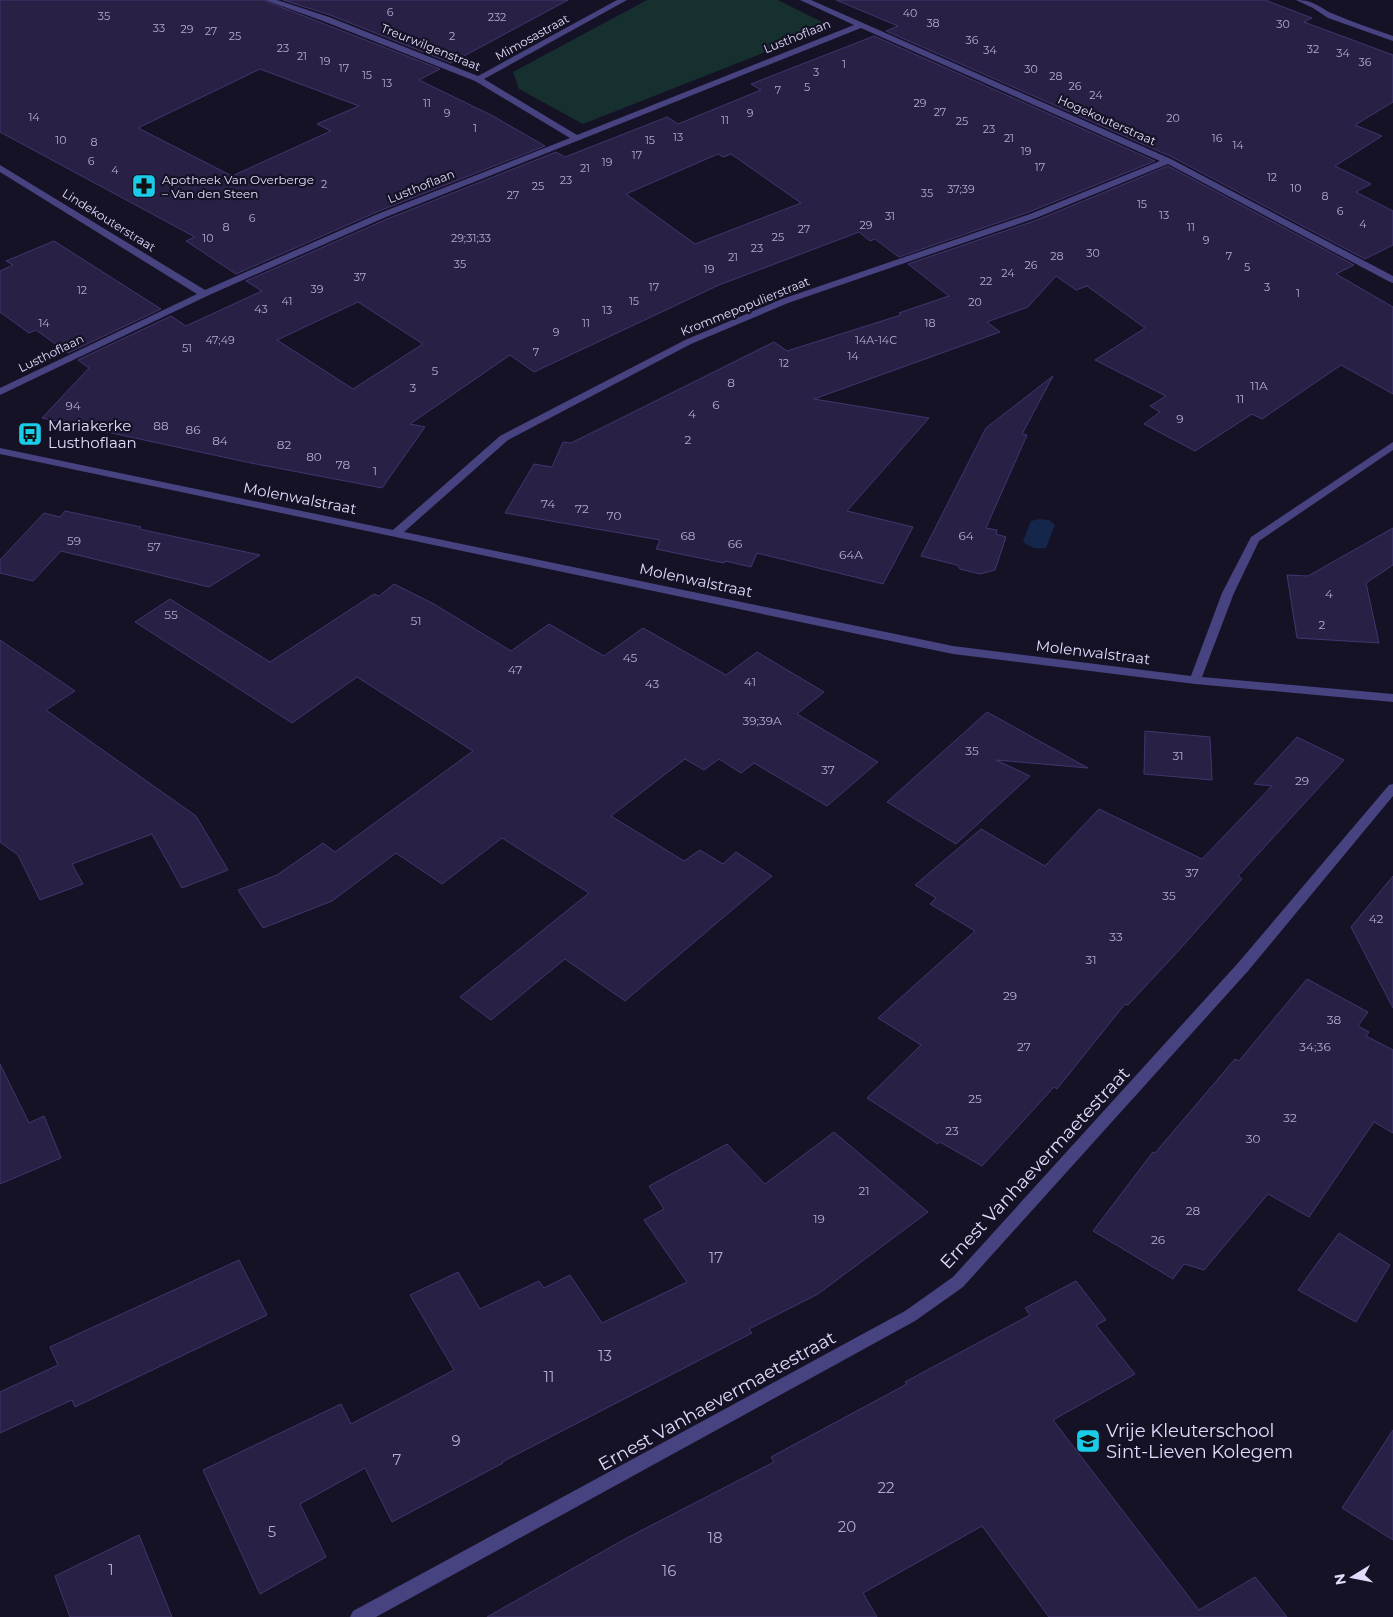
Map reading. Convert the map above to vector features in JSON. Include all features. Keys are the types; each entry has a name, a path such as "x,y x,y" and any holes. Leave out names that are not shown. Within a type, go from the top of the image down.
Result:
{"street":[{"name":"Treurwilgenstraat","path":"269,0 326,19 478,79 574,137"},
{"name":"Mimosastraat","path":"478,79 624,0"},
{"name":"Hogekouterstraat","path":"804,0 1168,161 1393,280"},
{"path":"1300,0 1316,6 1332,16 1393,39"},
{"name":"Lusthoflaan","path":"0,392 204,294 383,215 574,137 861,24"},
{"name":"Krommepopulierstraat","path":"396,532 504,438 688,342 785,301 1033,216 1168,161"},
{"name":"Lindekouterstraat","path":"0,168 204,294"},
{"path":"1195,680 1228,592 1254,539 1393,445"},
{"name":"Molenwalstraat","path":"0,451 289,512 396,532 953,650 1195,680 1393,698"},
{"name":"Ernest Vanhaevermaetestraat","path":"359,1617 910,1316 958,1282 1243,967 1393,788"}],"green space":[{"path":"647,0 778,0 826,24 758,55 583,124 519,89 513,72"}],"water":[{"path":"1039,519 1049,520 1055,525 1046,548 1033,548 1023,541 1031,521"}],"building":[{"path":"0,0 263,0 440,69 419,80 493,116 545,146 379,211 236,274 186,241 195,237 0,132","holes":["260,69 359,106 317,124 331,131 232,176 138,128"]},
{"path":"283,0 568,0 451,63 330,15"},
{"path":"836,0 1265,0 1312,18 1304,22 1393,55 1393,102 1355,125 1382,136 1335,166 1371,184 1356,192 1393,211 1393,245 1365,259 1172,157 886,31 898,26"},
{"path":"874,36 1155,161 1029,212 899,257 875,239 870,241 859,232 719,285 534,372 510,355 410,424 425,427 382,488 251,463 42,418 89,368 78,360 171,316 186,326 262,291 246,281 387,219 556,152 565,157 667,117 678,124 761,90 751,84","holes":["718,154 723,157 731,154 801,203 695,244 626,194","358,302 423,344 353,389 277,340"]},
{"path":"1168,166 1354,265 1336,274 1393,307 1393,394 1341,365 1262,419 1252,414 1195,451 1144,424 1160,412 1150,406 1166,396 1095,360 1145,328 1087,286 1076,290 1056,276 1028,307 987,322 1000,332 814,399 929,418 847,511 913,527 883,584 757,553 751,567 725,561 724,563 656,549 660,540 505,513 534,464 552,467 563,442 571,443 774,342 787,351 901,315 899,313 949,296 908,264 1037,220"},
{"path":"54,241 161,309 68,353 36,330 29,333 0,312 0,271 13,265 6,261"},
{"path":"1053,376 1022,434 1027,435 986,528 997,530 996,534 1006,537 995,570 980,574 960,569 957,565 921,556 986,428"},
{"path":"65,511 260,555 209,587 61,551 33,581 0,573 0,560 44,513 60,517"},
{"path":"1393,528 1393,565 1366,583 1379,643 1297,638 1287,575 1308,576"},
{"path":"394,584 434,604 511,651 549,624 604,656 643,628 726,675 757,652 824,692 797,714 878,762 827,806 754,763 741,773 719,759 704,770 685,759 611,816 684,861 700,850 723,864 736,852 772,876 625,1001 565,959 491,1020 460,997 589,893 502,838 442,884 396,853 332,901 263,928 238,890 277,875 323,843 335,852 473,751 357,677 292,723 135,622 170,599 270,662 374,594 379,596"},
{"path":"0,640 75,691 46,710 196,816 228,870 182,888 152,834 72,864 83,884 40,900 18,855 0,842"},
{"path":"987,712 1088,768 996,760 1030,776 956,844 887,802"},
{"path":"1145,731 1210,737 1212,780 1144,774"},
{"path":"1297,737 1344,760 1238,876 1242,879 1180,949 1128,1005 1125,1004 1057,1089 1054,1087 982,1166 940,1142 938,1144 867,1098 921,1045 878,1018 975,931 930,904 936,898 915,885 981,829 1045,866 1099,809 1202,859 1272,786 1254,784"},
{"path":"1393,876 1393,1008 1351,927"},
{"path":"1307,979 1368,1012 1358,1026 1369,1032 1366,1036 1393,1050 1393,1133 1374,1122 1309,1217 1268,1194 1204,1270 1184,1264 1173,1279 1093,1231 1153,1152 1155,1153 1235,1059 1239,1061"},
{"path":"0,1064 29,1123 44,1116 61,1158 0,1184"},
{"path":"834,1132 928,1212 818,1294 749,1329 752,1333 502,1462 392,1522 365,1468 300,1504 326,1557 260,1594 203,1470 341,1404 351,1424 454,1370 410,1295 458,1272 480,1309 539,1281 544,1288 570,1275 602,1323 687,1282 644,1220 664,1209 649,1186 727,1144 765,1184"},
{"path":"1339,1233 1390,1265 1356,1322 1298,1290"},
{"path":"239,1260 267,1315 75,1407 72,1400 0,1433 0,1392 58,1365 50,1347"},
{"path":"1076,1281 1106,1320 1096,1325 1135,1374 1053,1420 1199,1610 1255,1577 1287,1617 1049,1617 982,1526 863,1593 877,1617 487,1617 625,1539 774,1462 771,1457 1030,1315 1025,1308"},
{"path":"1393,1430 1393,1540 1342,1508"},
{"path":"139,1535 172,1617 70,1617 55,1576"}],"place":[{"name":"Apotheek Van Overberge – Van den Steen","path":"144,186"},
{"name":"Mariakerke Lusthoflaan","path":"30,434"},
{"name":"Vrije Kleuterschool Sint-Lieven Kolegem","path":"1088,1441"}]}
